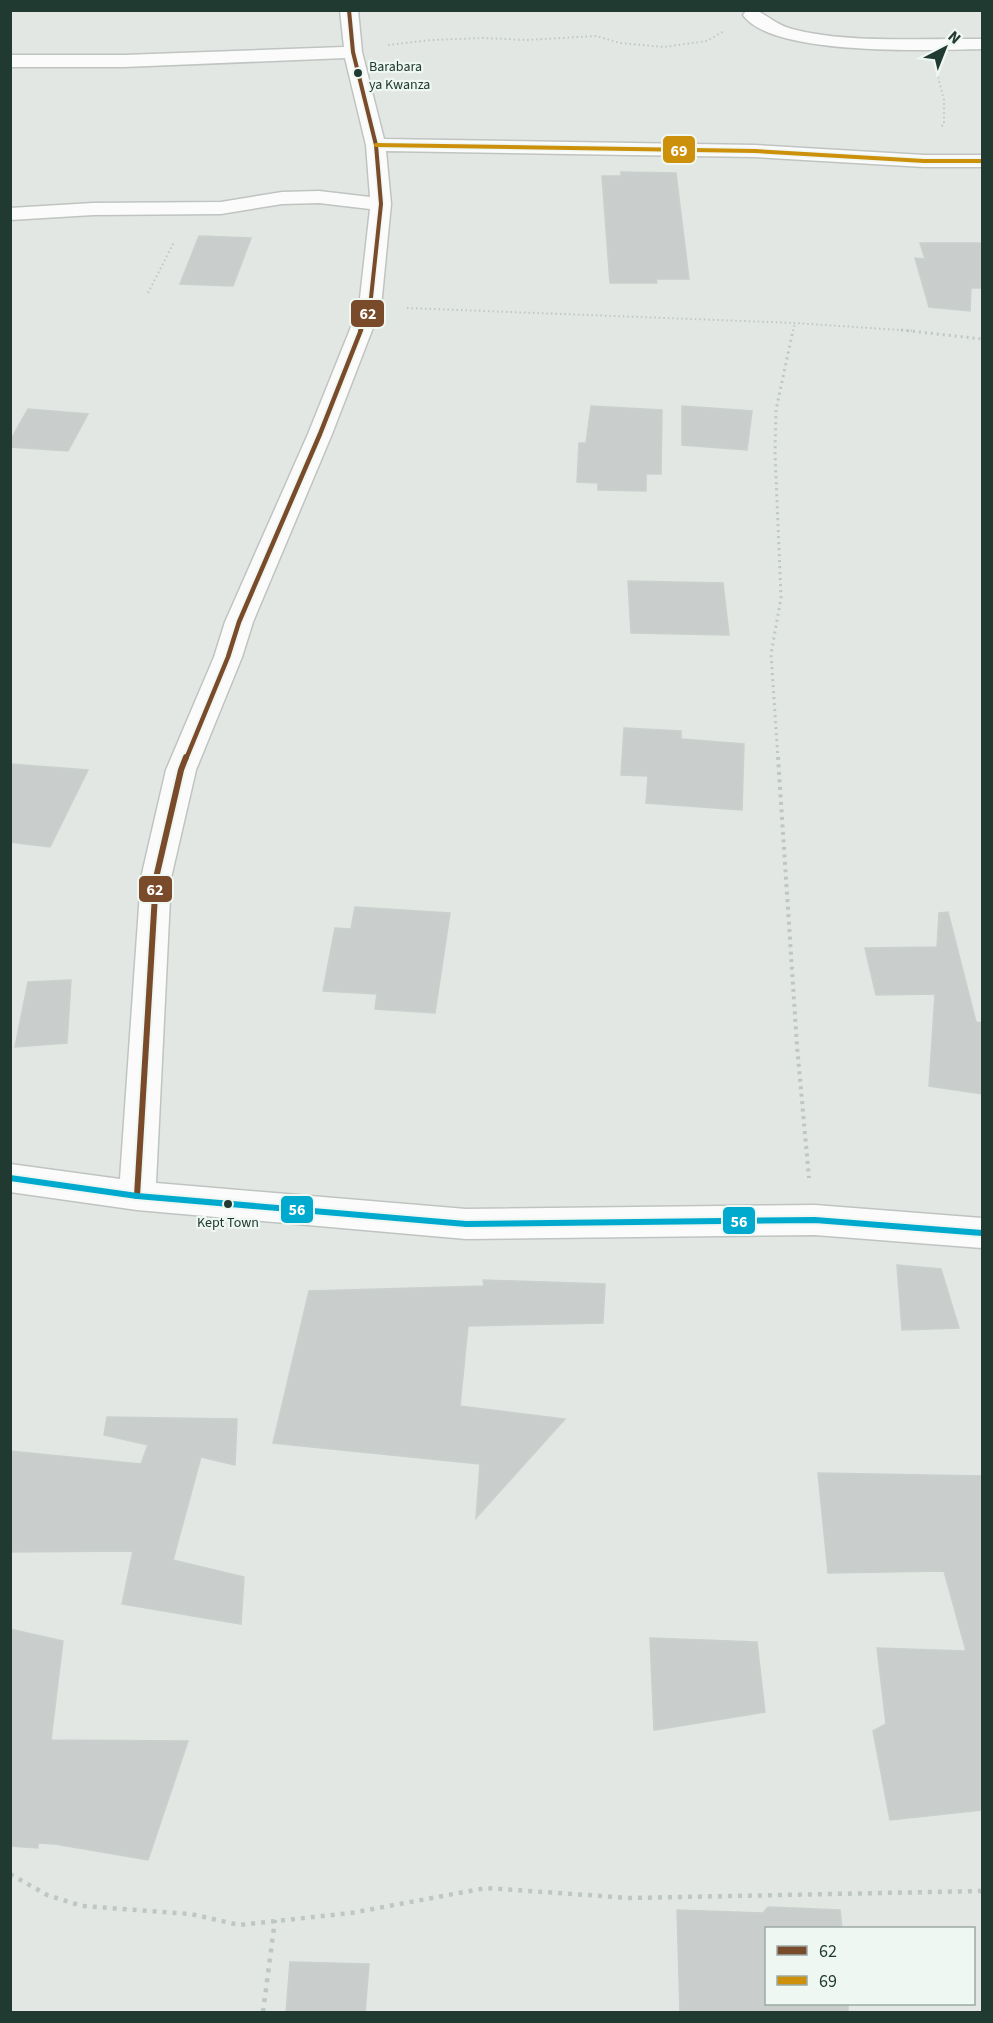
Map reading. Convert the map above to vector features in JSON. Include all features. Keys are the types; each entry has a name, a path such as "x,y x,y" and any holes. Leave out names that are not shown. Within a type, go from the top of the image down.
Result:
{"street":[{"path":"137,1196 156,878 182,770 228,657 239,622 320,434 370,307 381,204 376,145 354,50 349,10"},
{"path":"752,15 760,24 772,30 808,39 982,44"},
{"path":"10,61 124,61 354,50"},
{"path":"376,145 755,151 924,161 982,161"},
{"path":"10,214 93,209 221,208 282,198 319,197 381,204"},
{"path":"10,1178 137,1196 466,1224 815,1220 982,1233"}],"path":[{"path":"354,50 431,40 483,38 526,40 568,36 596,36 620,43 664,47 707,40 735,27 744,16 752,15"},
{"path":"924,161 935,132 944,124 945,106 945,93 931,61 928,42"},
{"path":"148,293 190,209"},
{"path":"370,307 795,323 884,328 982,339"},
{"path":"795,323 776,410 775,452 781,598 771,654 797,1046 806,1153 815,1220"},
{"path":"10,1874 47,1895 82,1906 191,1914 239,1925 351,1913 486,1888 630,1898 982,1891"},
{"path":"263,2013 275,1920"}],"building":[{"path":"621,172 676,173 689,279 656,279 657,283 610,283 602,176 621,176"},
{"path":"199,236 251,238 233,286 180,284"},
{"path":"920,243 982,243 982,288 971,288 970,311 929,307 915,258 925,259"},
{"path":"591,406 662,410 661,474 646,474 646,491 598,490 598,483 577,482 579,443 586,443"},
{"path":"682,406 752,411 747,450 682,445"},
{"path":"28,409 88,414 68,451 10,447 10,441"},
{"path":"628,581 723,583 729,635 631,633"},
{"path":"624,728 681,731 681,739 744,744 742,810 646,803 648,776 621,775"},
{"path":"10,764 88,770 50,847 10,842"},
{"path":"355,907 450,913 435,1013 375,1009 377,994 323,991 335,928 351,929"},
{"path":"948,912 976,1022 982,1023 982,1094 929,1086 935,994 876,995 865,948 937,947 939,913"},
{"path":"71,980 67,1043 15,1047 28,982"},
{"path":"897,1265 941,1269 959,1328 902,1330"},
{"path":"483,1280 605,1284 603,1323 468,1326 460,1406 565,1419 476,1518 480,1464 273,1443 309,1291 484,1286"},
{"path":"107,1417 237,1419 235,1465 201,1457 173,1560 244,1577 241,1624 122,1604 133,1551 10,1552 10,1451 141,1464 148,1445 104,1435"},
{"path":"818,1473 982,1476 982,1810 890,1820 873,1731 886,1724 877,1648 966,1651 944,1571 828,1573"},
{"path":"10,1629 63,1641 51,1740 188,1741 148,1860 55,1844 38,1843 38,1848 10,1846"},
{"path":"650,1638 757,1642 765,1712 654,1730"},
{"path":"768,1907 840,1910 842,1927 765,1927 765,2005 848,2005 848,2013 680,2013 677,1910 763,1913"},
{"path":"290,1962 369,1964 365,2013 286,2013"}],"transit line":[{"name":"62","path":"137,1196 156,878 181,770 228,657 239,622 320,434 370,307 381,204 376,145 353,52 349,10"},
{"name":"69","path":"376,145 755,151 924,161 982,161"},
{"name":"56","path":"10,1178 137,1196 466,1224 815,1220 982,1233"}],"place":[{"name":"Barabara ya Kwanza","path":"358,73"},
{"name":"Kept Town","path":"228,1204"}]}
